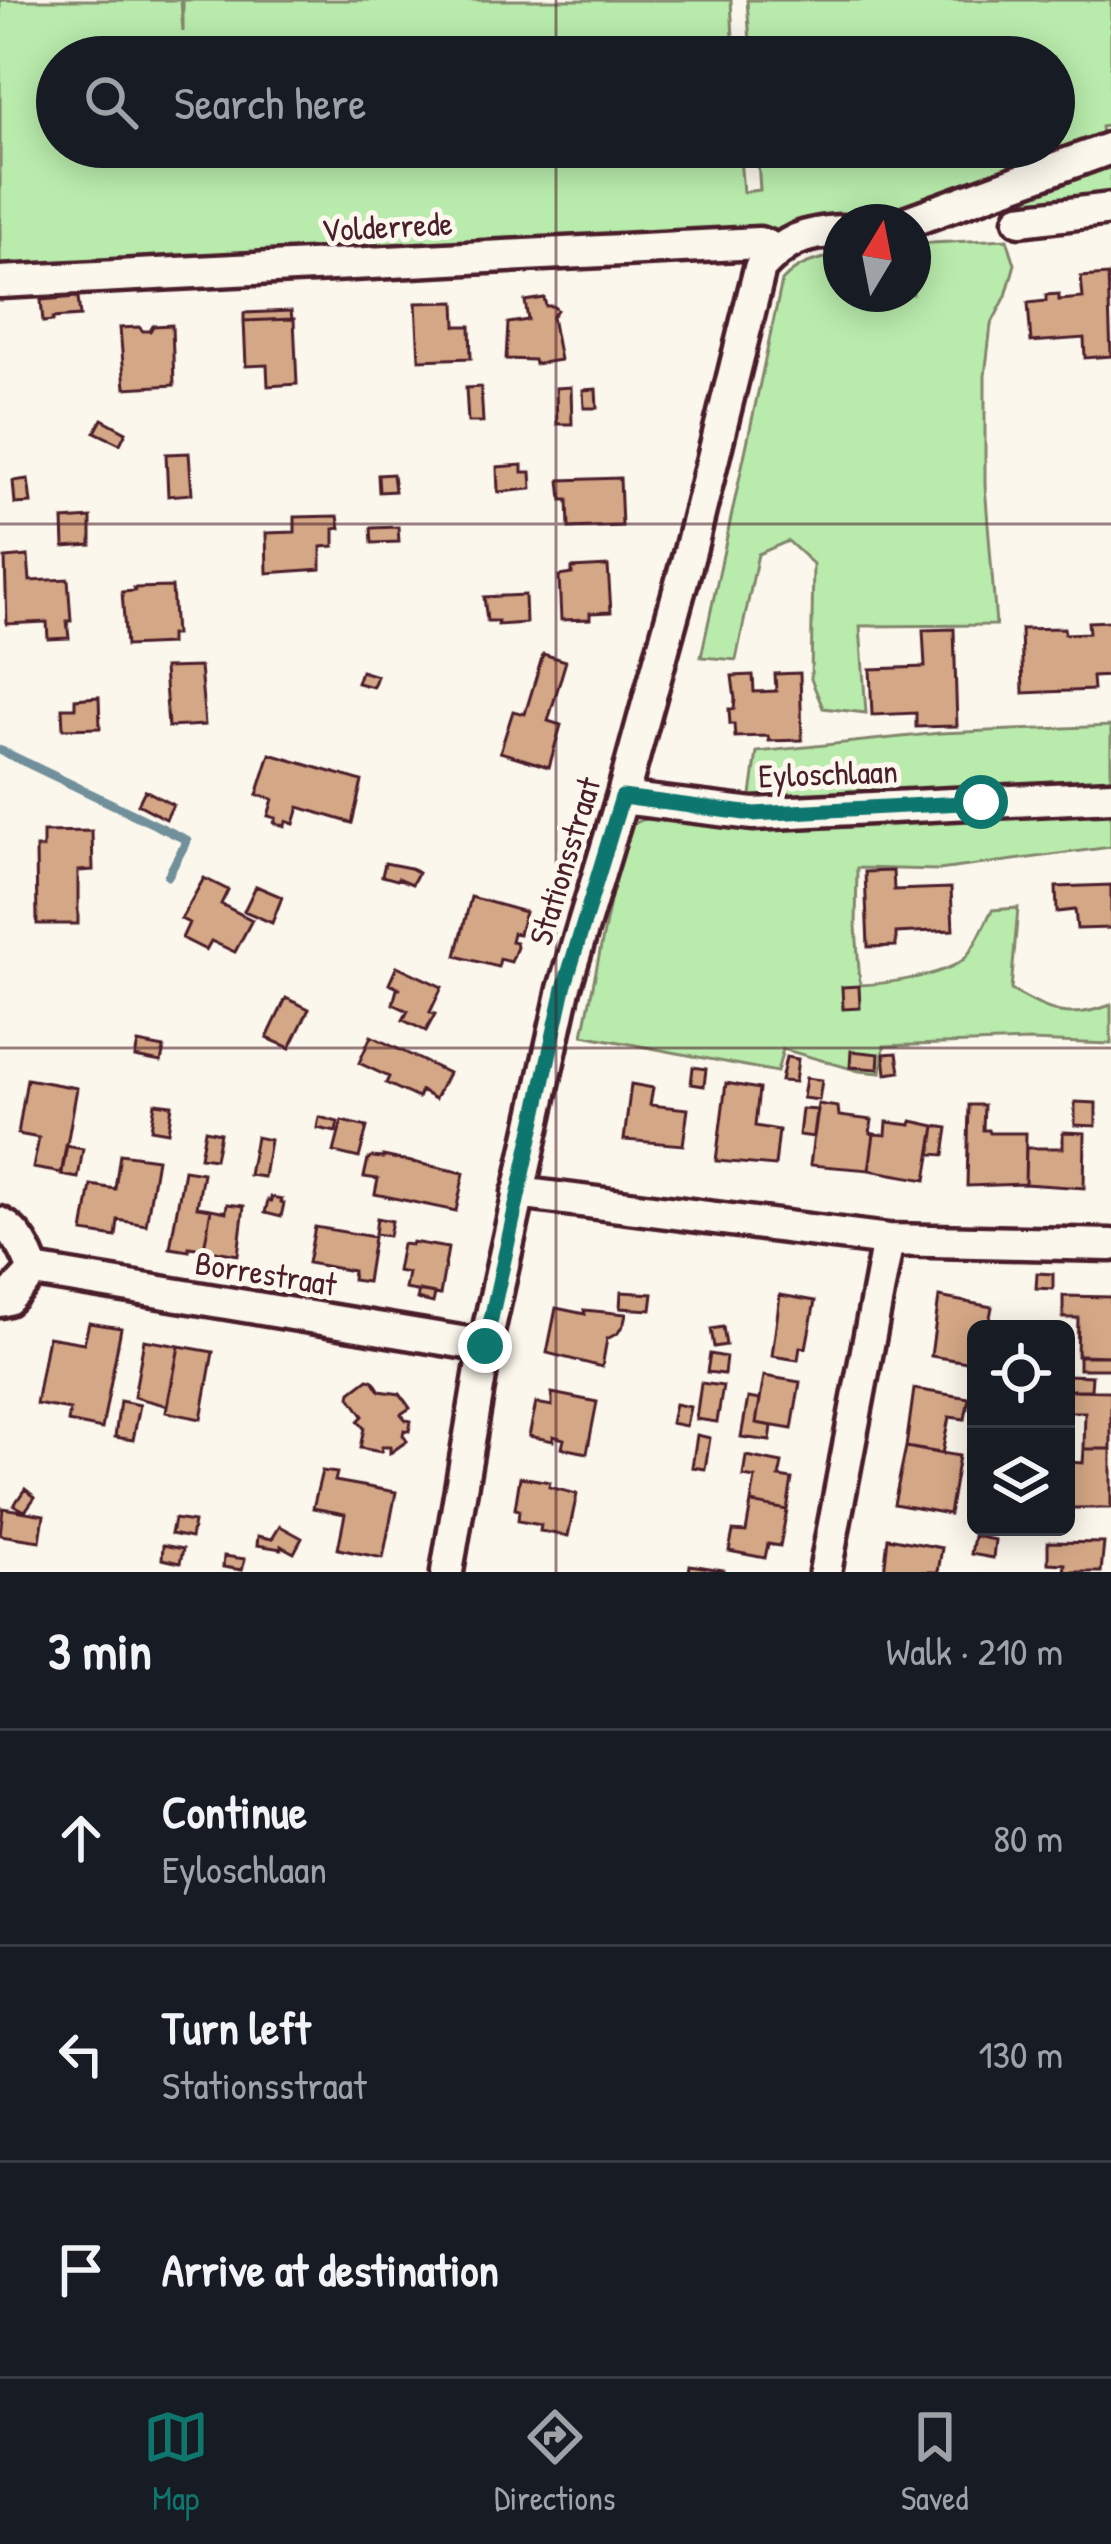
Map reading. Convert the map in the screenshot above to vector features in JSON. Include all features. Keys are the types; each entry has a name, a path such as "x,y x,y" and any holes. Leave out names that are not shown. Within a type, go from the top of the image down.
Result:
{"street":[{"path":"1075,161 1111,148"},
{"path":"931,213 1056,168"},
{"path":"1019,220 1111,209"},
{"path":"777,250 823,232"},
{"name":"Volderrede","path":"0,282 759,243 777,250"},
{"name":"Stationsstraat","path":"446,1572 485,1346 564,988 691,551 760,268 777,250"},
{"name":"Eyloschlaan","path":"622,797 753,814 1111,796"},
{"path":"518,1192 888,1240 1111,1245"},
{"path":"0,1223 24,1245 34,1271 8,1299 0,1301"},
{"path":"825,1572 888,1240"},
{"name":"Borrestraat","path":"34,1271 485,1346"}],"green space":[{"path":"0,0 181,0 183,32 183,0 731,0 733,36 36,36 36,168 741,168 743,192 760,190 758,168 1027,168 925,204 823,204 823,223 790,230 0,267"},
{"path":"747,0 1111,0 1111,125 1101,127 1103,141 1075,151 1075,36 750,36"},
{"path":"1111,161 1111,198 1013,201"},
{"path":"1007,239 1015,264 991,325 985,376 985,485 996,625 860,626 866,713 823,708 811,679 813,564 788,541 758,554 736,660 701,657 782,281 808,263 823,259 823,312 931,312 931,243"},
{"path":"1111,726 1111,847 939,870 857,868 856,926 860,985 884,983 954,966 971,951 992,910 1018,908 1011,990 1059,1012 1111,1005 1111,1044 1029,1041 884,1046 881,1073 783,1049 777,1072 583,1035 625,828 661,816 746,831 757,752 940,733"}],"building":[{"path":"1108,275 1111,356 1085,358 1084,338 1031,342 1028,303 1046,301 1046,295 1059,294 1059,300 1083,298 1081,277"},
{"path":"78,297 80,316 43,322 41,300"},
{"path":"544,298 546,306 557,310 552,317 560,360 535,364 534,360 506,359 508,323 528,320 525,301"},
{"path":"455,302 456,326 470,326 471,358 419,360 416,303"},
{"path":"291,311 292,319 244,321 244,313"},
{"path":"294,319 297,384 268,386 267,365 246,366 244,321"},
{"path":"172,325 174,385 125,388 120,328 150,331 153,326"},
{"path":"481,387 483,422 468,422 466,388"},
{"path":"571,387 572,424 557,424 556,388"},
{"path":"596,389 597,408 584,408 583,390"},
{"path":"102,419 126,432 120,444 95,432"},
{"path":"189,453 192,494 168,496 166,454"},
{"path":"522,465 522,472 531,472 532,489 498,492 497,467"},
{"path":"393,474 395,491 379,492 378,475"},
{"path":"620,478 622,526 569,528 568,500 562,500 560,480"},
{"path":"28,479 31,503 15,504 13,481"},
{"path":"338,516 334,546 321,547 321,569 267,573 266,533 295,532 295,517"},
{"path":"91,518 91,545 64,547 63,520"},
{"path":"398,527 399,542 372,543 371,528"},
{"path":"28,556 30,581 68,579 69,638 48,639 47,622 7,624 5,558"},
{"path":"608,566 611,612 561,620 559,576 572,574 572,568"},
{"path":"172,587 175,635 170,635 170,644 126,646 122,592"},
{"path":"525,595 526,623 487,621 484,597"},
{"path":"1110,621 1111,676 1092,677 1093,690 1023,693 1021,629 1089,633 1088,622"},
{"path":"954,629 957,726 916,727 916,713 872,715 870,669 925,667 923,630"},
{"path":"543,654 566,661 548,721 561,725 549,767 500,752 513,711 525,714"},
{"path":"200,667 205,725 168,727 164,668"},
{"path":"361,671 377,676 373,687 357,683"},
{"path":"800,673 802,740 735,737 729,709 734,709 735,699 732,676 753,675 754,692 776,691 775,674"},
{"path":"99,697 100,728 63,729 62,708 75,708 75,699"},
{"path":"270,754 362,781 352,823 299,807 294,824 274,823 276,818 268,816 273,799 257,795"},
{"path":"145,790 173,805 166,819 138,804"},
{"path":"92,831 93,870 78,871 78,924 37,924 36,848 43,848 43,832"},
{"path":"385,863 418,873 412,884 382,876"},
{"path":"893,871 894,890 951,888 953,930 896,933 896,946 868,947 865,872"},
{"path":"204,878 228,890 221,904 252,920 235,952 211,941 206,950 182,938 189,923 181,919"},
{"path":"1111,885 1111,928 1077,929 1075,910 1057,912 1056,887"},
{"path":"256,886 282,897 272,923 244,911"},
{"path":"471,897 525,912 519,934 513,933 511,941 517,947 511,962 500,959 498,967 456,956"},
{"path":"397,966 442,987 426,1031 403,1020 408,1011 393,1004 401,989 389,984"},
{"path":"859,986 860,1008 843,1009 842,987"},
{"path":"286,998 309,1009 290,1048 267,1038"},
{"path":"371,1036 448,1073 435,1099 421,1091 418,1098 386,1083 389,1077 359,1063"},
{"path":"138,1043 164,1048 161,1062 135,1057"},
{"path":"851,1051 879,1054 878,1069 850,1067"},
{"path":"897,1053 900,1072 886,1074 884,1054"},
{"path":"786,1057 798,1059 795,1082 781,1081"},
{"path":"693,1067 706,1069 704,1086 691,1084"},
{"path":"806,1078 822,1080 819,1100 803,1098"},
{"path":"27,1079 77,1088 62,1173 33,1168 39,1138 18,1134"},
{"path":"726,1083 759,1089 755,1126 779,1130 775,1166 716,1161"},
{"path":"631,1084 653,1088 650,1105 688,1109 683,1145 624,1140"},
{"path":"1075,1102 1096,1103 1096,1126 1075,1125"},
{"path":"155,1103 172,1105 168,1132 151,1129"},
{"path":"818,1104 838,1107 839,1116 872,1120 869,1170 810,1165"},
{"path":"969,1105 984,1105 983,1130 1026,1133 1025,1184 967,1186"},
{"path":"802,1109 818,1110 814,1137 799,1135"},
{"path":"319,1117 338,1122 336,1132 317,1128"},
{"path":"342,1121 367,1127 359,1158 334,1152"},
{"path":"912,1121 935,1126 926,1180 869,1170 874,1134 886,1135 887,1122 911,1125"},
{"path":"935,1126 948,1128 944,1155 931,1154"},
{"path":"205,1130 220,1133 215,1159 200,1157"},
{"path":"1063,1132 1085,1133 1084,1188 1025,1184 1026,1148 1063,1148"},
{"path":"256,1137 270,1140 264,1177 249,1175"},
{"path":"66,1146 83,1149 78,1178 61,1175"},
{"path":"120,1154 157,1159 146,1225 118,1220 116,1237 83,1232 91,1185 115,1189"},
{"path":"383,1156 464,1173 456,1211 375,1194 378,1179 364,1177 368,1159"},
{"path":"184,1170 203,1173 197,1207 211,1209 204,1249 170,1248"},
{"path":"271,1197 284,1203 281,1217 265,1213"},
{"path":"227,1204 244,1206 238,1255 212,1254 204,1249 211,1209 226,1212"},
{"path":"377,1218 392,1221 389,1236 375,1234"},
{"path":"315,1227 374,1237 367,1282 352,1280 353,1271 308,1263"},
{"path":"402,1244 448,1248 440,1295 405,1289 408,1273 397,1271"},
{"path":"1037,1273 1053,1274 1053,1289 1036,1288"},
{"path":"419,1291 435,1294 433,1303 417,1299"},
{"path":"621,1292 653,1294 651,1310 620,1308"},
{"path":"780,1295 815,1301 806,1348 800,1347 798,1360 772,1356"},
{"path":"1063,1296 1111,1297 1111,1356 1077,1356 1078,1318 1063,1318"},
{"path":"939,1297 992,1307 990,1320 967,1320 967,1362 931,1356"},
{"path":"556,1308 626,1314 618,1333 607,1339 602,1367 547,1353"},
{"path":"89,1323 121,1328 102,1429 68,1422 70,1410 36,1404 48,1337 84,1343"},
{"path":"723,1327 726,1345 714,1347 711,1329"},
{"path":"144,1340 179,1346 168,1406 134,1397"},
{"path":"179,1346 213,1352 201,1419 166,1412"},
{"path":"710,1354 726,1357 724,1374 707,1372"},
{"path":"1079,1355 1111,1356 1111,1369 1079,1369"},
{"path":"1075,1375 1092,1376 1091,1390 1075,1390"},
{"path":"764,1376 800,1382 792,1429 756,1423"},
{"path":"368,1379 380,1391 400,1394 410,1408 401,1414 411,1421 403,1435 407,1441 390,1453 390,1447 382,1447 381,1452 360,1448 364,1428 358,1421 363,1416 350,1397"},
{"path":"701,1383 723,1386 717,1422 696,1419"},
{"path":"914,1389 967,1398 965,1419 949,1417 942,1454 906,1447"},
{"path":"1075,1390 1111,1391 1111,1449 1084,1449 1085,1412 1075,1412"},
{"path":"552,1393 597,1402 587,1453 562,1448 564,1439 529,1436 536,1403 552,1406"},
{"path":"748,1398 760,1400 756,1423 772,1426 770,1441 741,1437"},
{"path":"120,1401 140,1405 133,1440 115,1437"},
{"path":"675,1404 690,1407 686,1426 671,1423"},
{"path":"697,1435 710,1438 705,1469 692,1467"},
{"path":"906,1447 959,1456 949,1514 894,1504"},
{"path":"1084,1449 1111,1449 1111,1508 1075,1508 1075,1462 1083,1463"},
{"path":"746,1456 782,1463 779,1477 792,1479 787,1510 751,1503 755,1478 743,1476"},
{"path":"322,1471 337,1473 335,1481 396,1492 383,1558 338,1549 345,1514 313,1508"},
{"path":"520,1477 550,1482 549,1487 577,1494 568,1536 518,1521"},
{"path":"25,1489 35,1497 25,1511 14,1505"},
{"path":"751,1503 787,1510 780,1546 768,1544 765,1558 729,1551 733,1531 746,1532"},
{"path":"3,1508 44,1515 40,1541 0,1535"},
{"path":"174,1519 194,1522 191,1538 171,1534"},
{"path":"280,1526 302,1538 294,1553 281,1546 257,1545 258,1536 272,1539"},
{"path":"974,1536 995,1540 993,1558 971,1554"},
{"path":"888,1538 942,1548 938,1572 884,1572"},
{"path":"1048,1542 1104,1543 1101,1572 1064,1572 1065,1564 1048,1563"},
{"path":"163,1545 183,1549 180,1563 162,1559"},
{"path":"224,1556 245,1559 242,1570 223,1567"},
{"path":"690,1565 723,1570 723,1572 689,1572"}],"waterway":[{"path":"0,750 187,840 168,876"}],"route":[{"path":"485,1346 564,988 622,797 753,814 981,802"}]}
